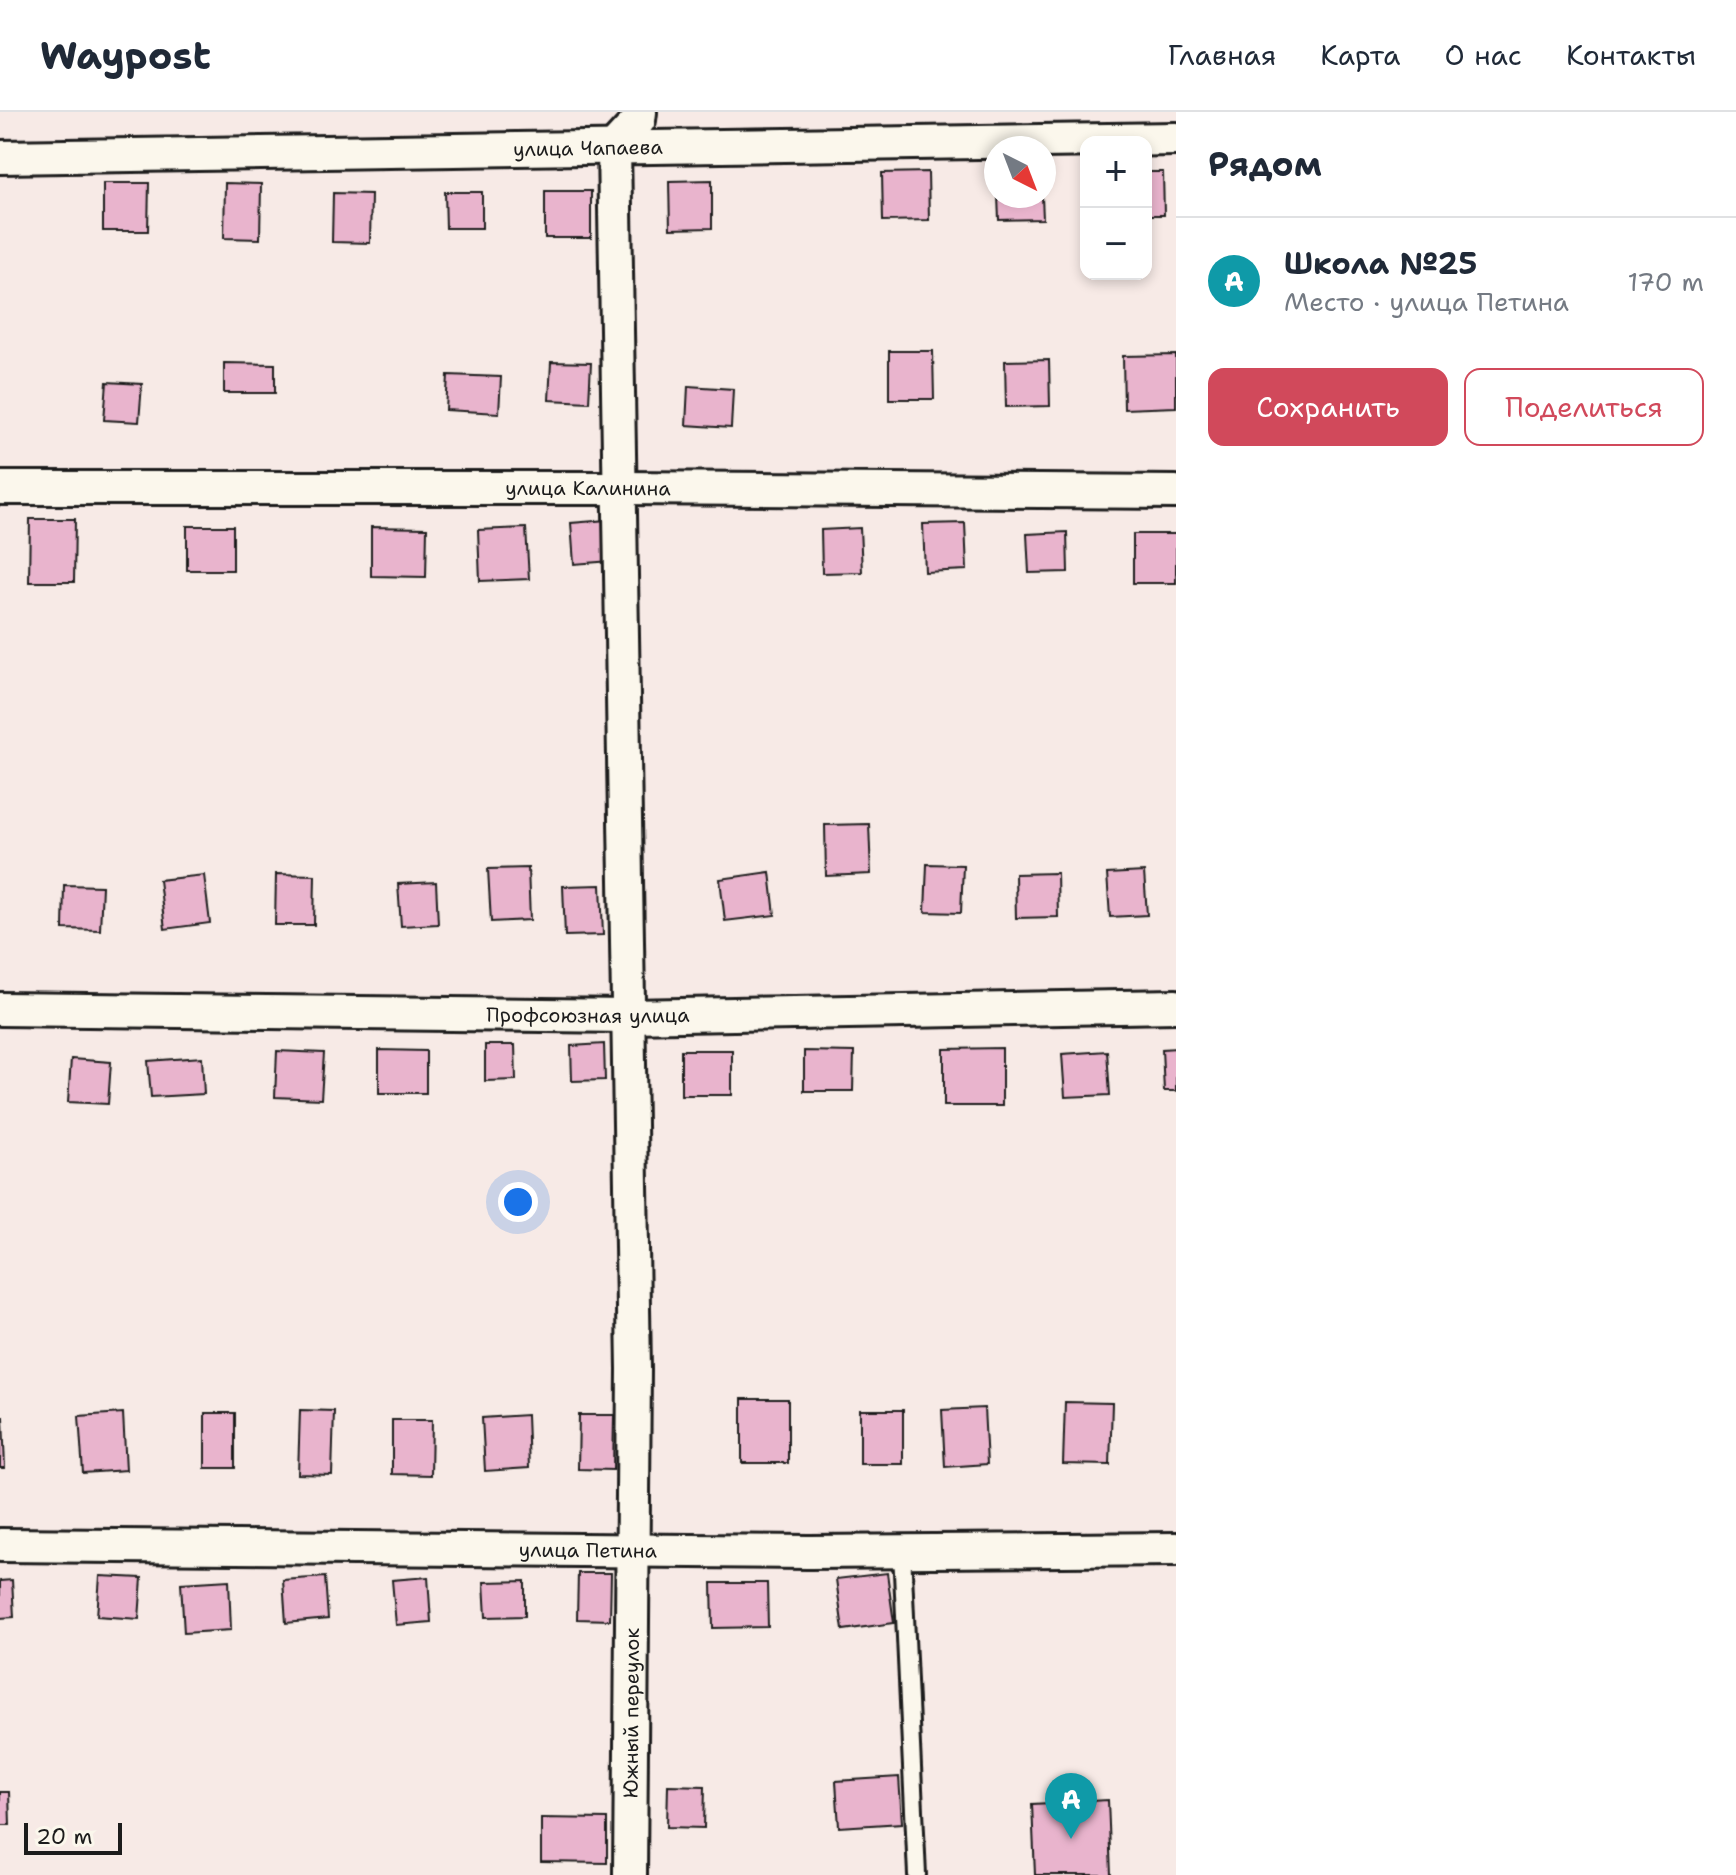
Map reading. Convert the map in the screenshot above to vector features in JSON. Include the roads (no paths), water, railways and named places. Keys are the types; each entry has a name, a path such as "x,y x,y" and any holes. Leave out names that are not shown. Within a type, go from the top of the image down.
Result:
{"street":[{"path":"614,147 639,120 640,112"},
{"name":"улица Чапаева","path":"0,157 1176,139"},
{"name":"Южный переулок","path":"614,147 629,1016 630,1875"},
{"name":"улица Калинина","path":"0,488 1176,492"},
{"name":"Профсоюзная улица","path":"0,1009 629,1016 1176,1006"},
{"name":"улица Петина","path":"0,1545 902,1551 1176,1549"}],"lane":[{"path":"902,1551 917,1875"}],"place":[{"name":"Школа №25","path":"1071,1839"}]}
